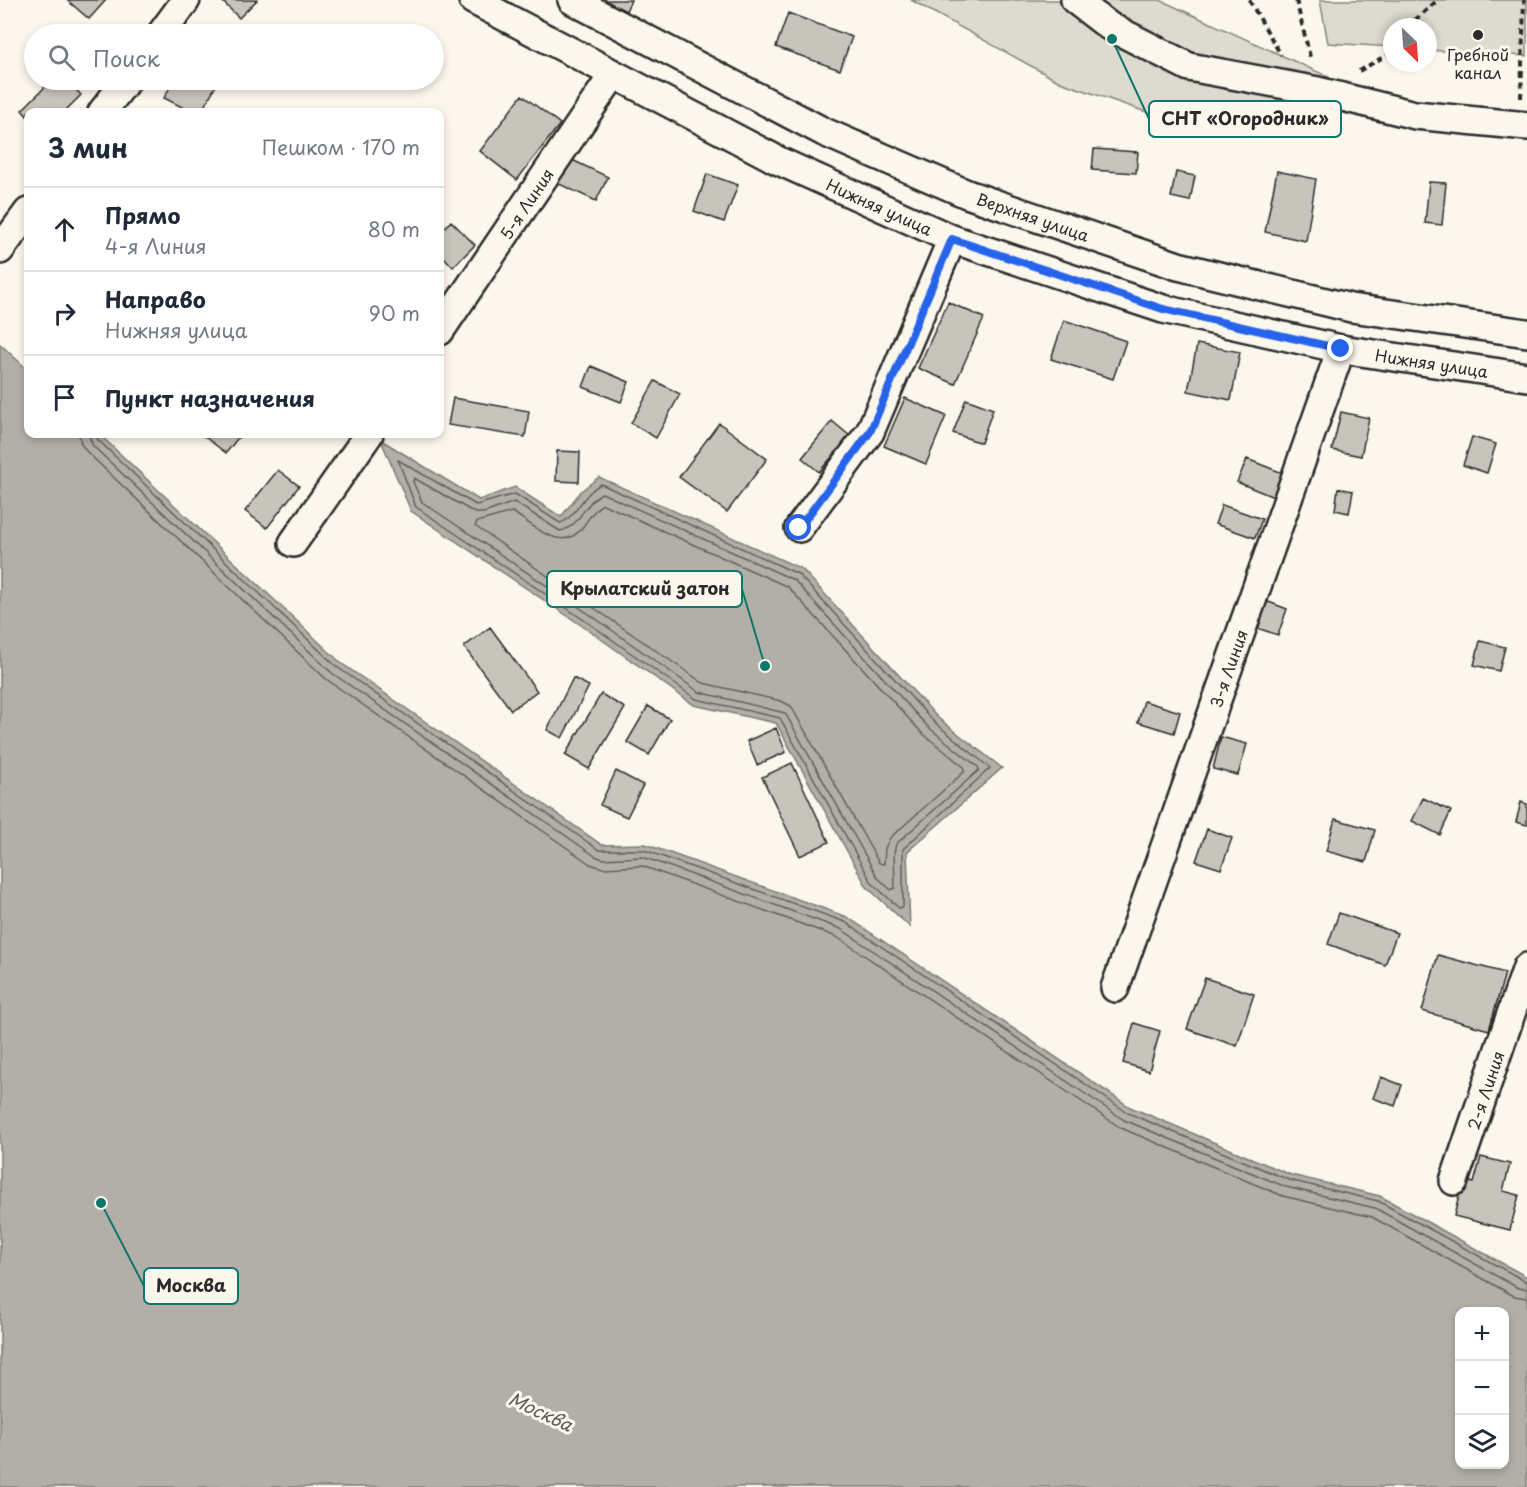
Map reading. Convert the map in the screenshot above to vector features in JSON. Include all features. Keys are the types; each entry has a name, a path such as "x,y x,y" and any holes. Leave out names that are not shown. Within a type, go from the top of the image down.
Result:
{"street":[{"path":"168,24 186,0"},
{"name":"Нижняя улица","path":"473,0 778,161 952,239 1163,309 1341,349 1527,377"},
{"name":"Верхняя улица","path":"572,0 824,132 967,194 1178,266 1351,308 1527,333"},
{"path":"1075,0 1110,26 1189,67 1318,91 1415,115 1523,126"},
{"name":"5-я Линия","path":"444,325 613,75"},
{"path":"105,108 119,90"},
{"path":"0,250 24,217"},
{"path":"799,528 870,432 952,239"},
{"name":"3-я Линия","path":"1116,988 1341,349"},
{"path":"293,543 366,438"},
{"name":"2-я Линия","path":"1454,1181 1527,967"}],"path":[{"path":"1249,0 1276,50 1284,58"},
{"path":"1296,0 1318,91"},
{"path":"1417,18 1438,0"},
{"path":"1523,126 1524,0"}],"shaded area":[{"path":"911,0 1160,0 1329,77 1302,137 1169,120 1060,82"},
{"name":"Гребной канал","path":"1320,0 1527,0 1527,56 1437,51 1437,18 1383,18 1383,46 1328,43"}],"water":[{"path":"0,344 24,366 24,438 103,438 341,663 602,845 645,844 847,917 1130,1107 1291,1175 1380,1196 1527,1277 1527,1487 0,1487"},
{"path":"381,440 479,500 515,487 561,517 581,491 599,477 802,569 938,718 1002,768 907,852 910,927 867,887 776,723 694,705 584,627 411,511"}],"building":[{"path":"67,0 106,0 89,19"},
{"path":"221,0 257,0 239,18"},
{"path":"600,0 631,0 626,11"},
{"path":"788,13 852,37 840,70 776,47"},
{"path":"42,90 76,90 81,95 68,108 24,108"},
{"path":"168,90 213,90 203,108 184,108 164,98"},
{"path":"522,95 560,124 517,180 480,151"},
{"path":"1094,149 1138,152 1136,173 1092,170"},
{"path":"568,158 608,177 596,201 557,183"},
{"path":"1277,171 1316,179 1306,241 1265,232"},
{"path":"1176,172 1195,176 1190,201 1171,197"},
{"path":"707,174 738,185 724,222 694,211"},
{"path":"1429,182 1446,183 1442,225 1425,223"},
{"path":"451,221 475,245 453,267 444,257 444,228"},
{"path":"948,302 984,318 955,384 918,368"},
{"path":"1064,320 1126,341 1113,379 1051,359"},
{"path":"1197,344 1240,352 1231,400 1188,391"},
{"path":"591,366 629,382 621,402 583,387"},
{"path":"655,381 680,394 656,438 631,423"},
{"path":"453,398 529,411 525,437 448,425"},
{"path":"905,398 946,416 926,464 884,446"},
{"path":"966,399 993,409 981,443 953,433"},
{"path":"1341,412 1369,418 1361,456 1332,450"},
{"path":"832,421 850,436 819,472 802,458"},
{"path":"719,423 767,459 727,512 679,477"},
{"path":"1472,437 1496,444 1487,473 1463,465"},
{"path":"206,438 238,438 226,453"},
{"path":"557,451 580,452 579,482 556,481"},
{"path":"1247,459 1285,474 1276,498 1237,482"},
{"path":"278,470 299,486 267,528 245,511"},
{"path":"1338,488 1353,491 1349,513 1335,510"},
{"path":"1222,505 1262,519 1255,538 1215,524"},
{"path":"1266,601 1287,609 1278,635 1257,628"},
{"path":"490,627 537,691 511,710 464,647"},
{"path":"1480,641 1505,647 1499,671 1474,665"},
{"path":"573,678 589,686 562,738 547,730"},
{"path":"601,694 625,708 589,769 565,755"},
{"path":"1144,701 1180,712 1174,733 1138,722"},
{"path":"648,706 670,719 649,755 627,742"},
{"path":"776,728 786,752 757,765 747,741"},
{"path":"1221,737 1247,744 1238,775 1213,769"},
{"path":"792,763 829,842 800,856 762,777"},
{"path":"616,771 643,785 627,817 600,805"},
{"path":"1423,798 1451,811 1440,835 1412,821"},
{"path":"1521,802 1527,804 1527,825 1516,822"},
{"path":"1335,819 1375,830 1366,862 1326,851"},
{"path":"1207,829 1232,838 1221,869 1196,861"},
{"path":"1339,913 1397,933 1385,965 1328,944"},
{"path":"1438,955 1505,973 1489,1030 1422,1011"},
{"path":"1205,978 1254,994 1237,1046 1187,1029"},
{"path":"1134,1023 1160,1031 1149,1071 1123,1063"},
{"path":"1381,1077 1402,1085 1395,1106 1373,1098"},
{"path":"1481,1157 1510,1164 1503,1191 1519,1195 1510,1230 1454,1216 1463,1180 1474,1183"}],"place":[{"name":"Гребной канал","path":"1478,35"},
{"name":"СНТ «Огородник»","path":"1112,39"},
{"name":"Крылатский затон","path":"765,666"},
{"name":"Москва","path":"101,1203"}],"route":[{"path":"799,528 870,432 952,239 1163,309 1341,349"}]}
